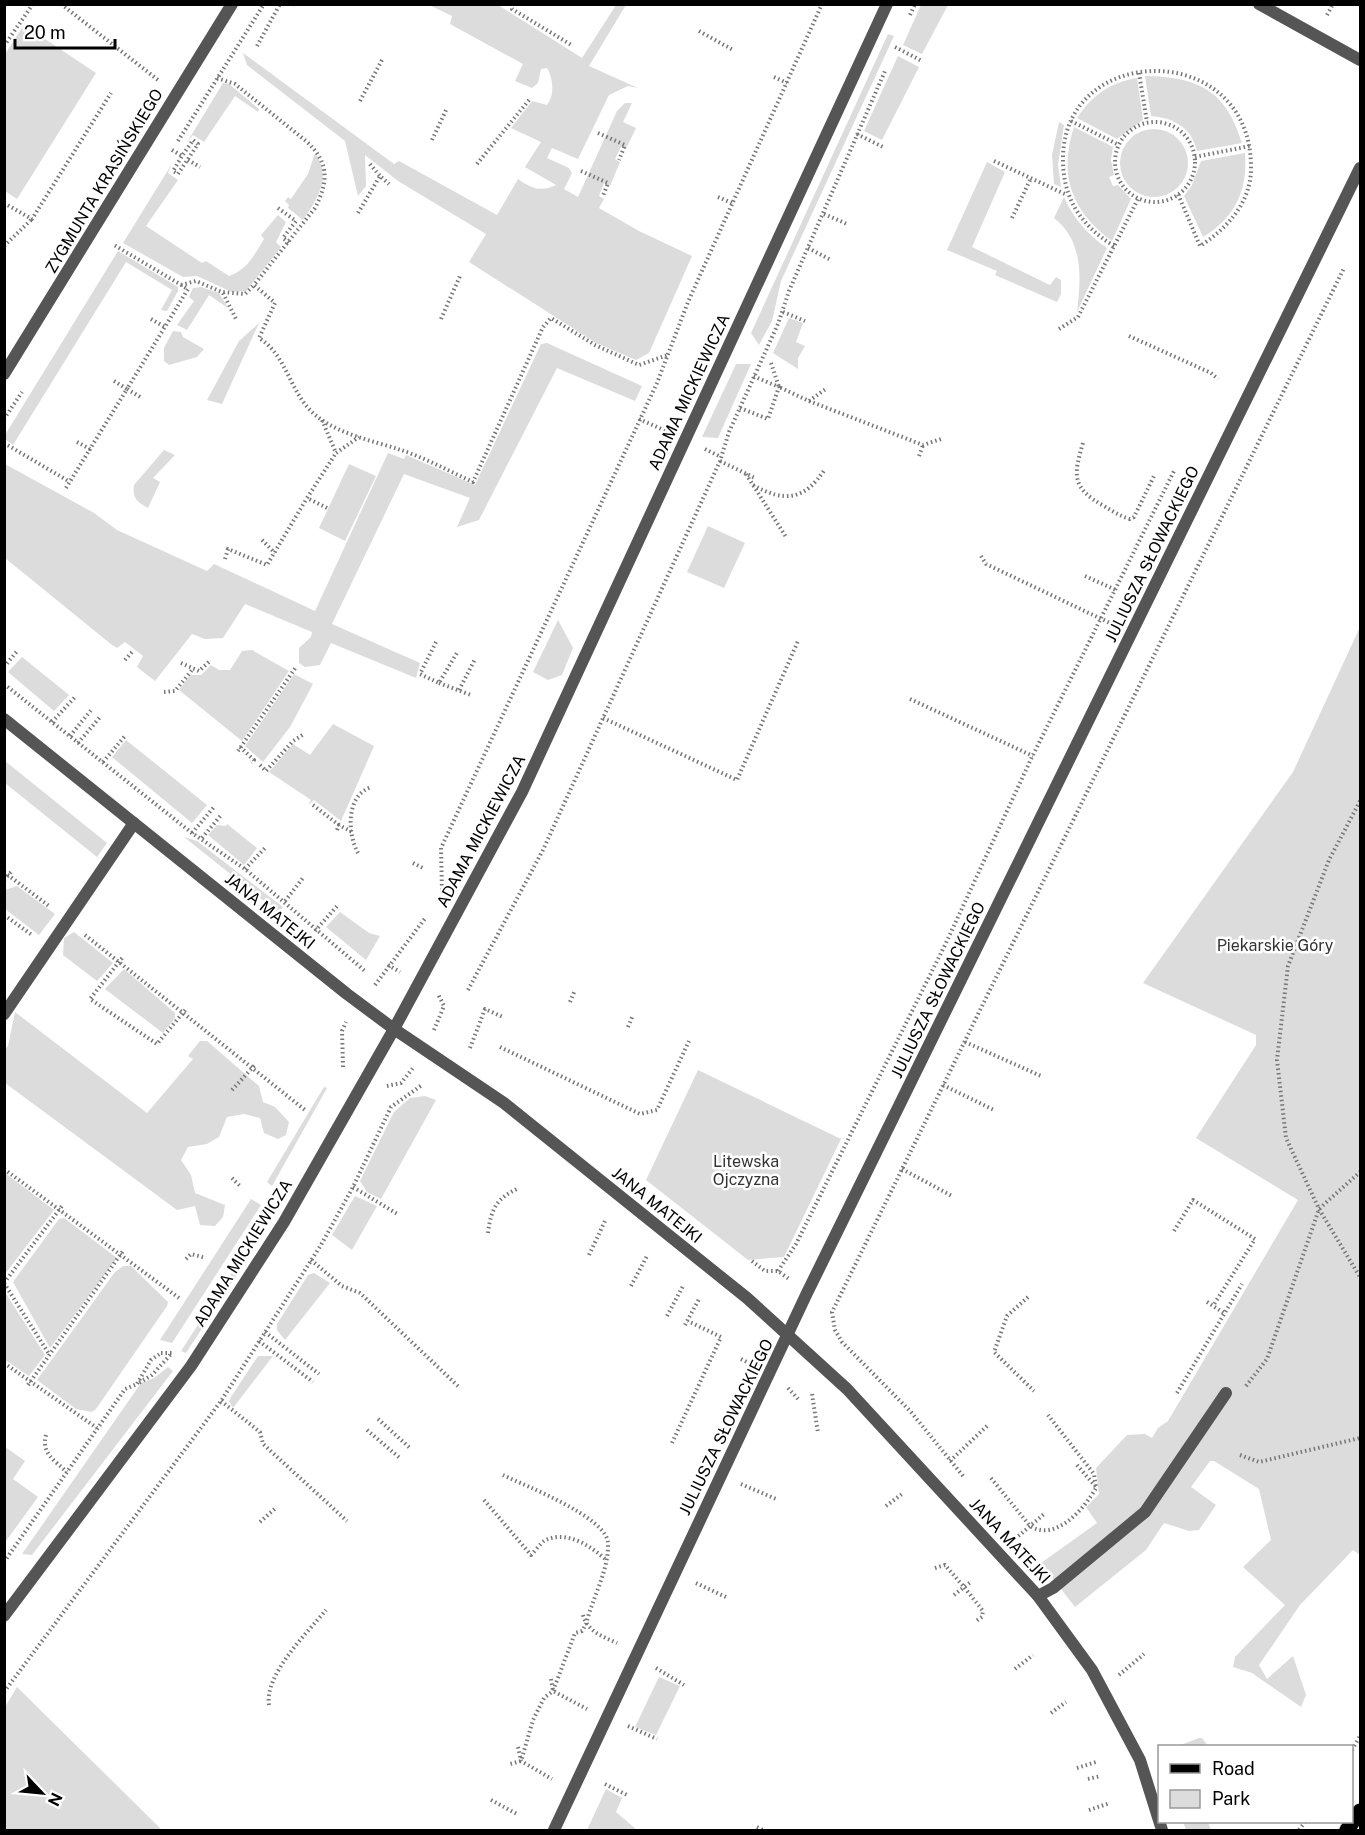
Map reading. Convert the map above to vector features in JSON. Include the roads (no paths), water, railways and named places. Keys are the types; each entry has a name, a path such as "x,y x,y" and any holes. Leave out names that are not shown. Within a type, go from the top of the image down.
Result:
{"street":[{"name":"ZYGMUNTA KRASIŃSKIEGO","path":"4,374 232,4"},
{"name":"ADAMA MICKIEWICZA","path":"4,1616 191,1366 284,1222 394,1029 522,792 887,4"},
{"path":"1258,4 1360,60"},
{"name":"JULIUSZA SŁOWACKIEGO","path":"554,1830 812,1283 1360,168"},
{"name":"JANA MATEJKI","path":"4,719 394,1029 504,1104 747,1298 847,1389 1038,1596 1092,1670 1137,1754 1158,1818"},
{"path":"4,1014 134,823"},
{"path":"1038,1596 1053,1588 1145,1512 1226,1393"}],"park label":[{"name":"Piekarskie Góry","path":"1275,945"},
{"name":"Litewska Ojczyzna","path":"746,1170"}]}
